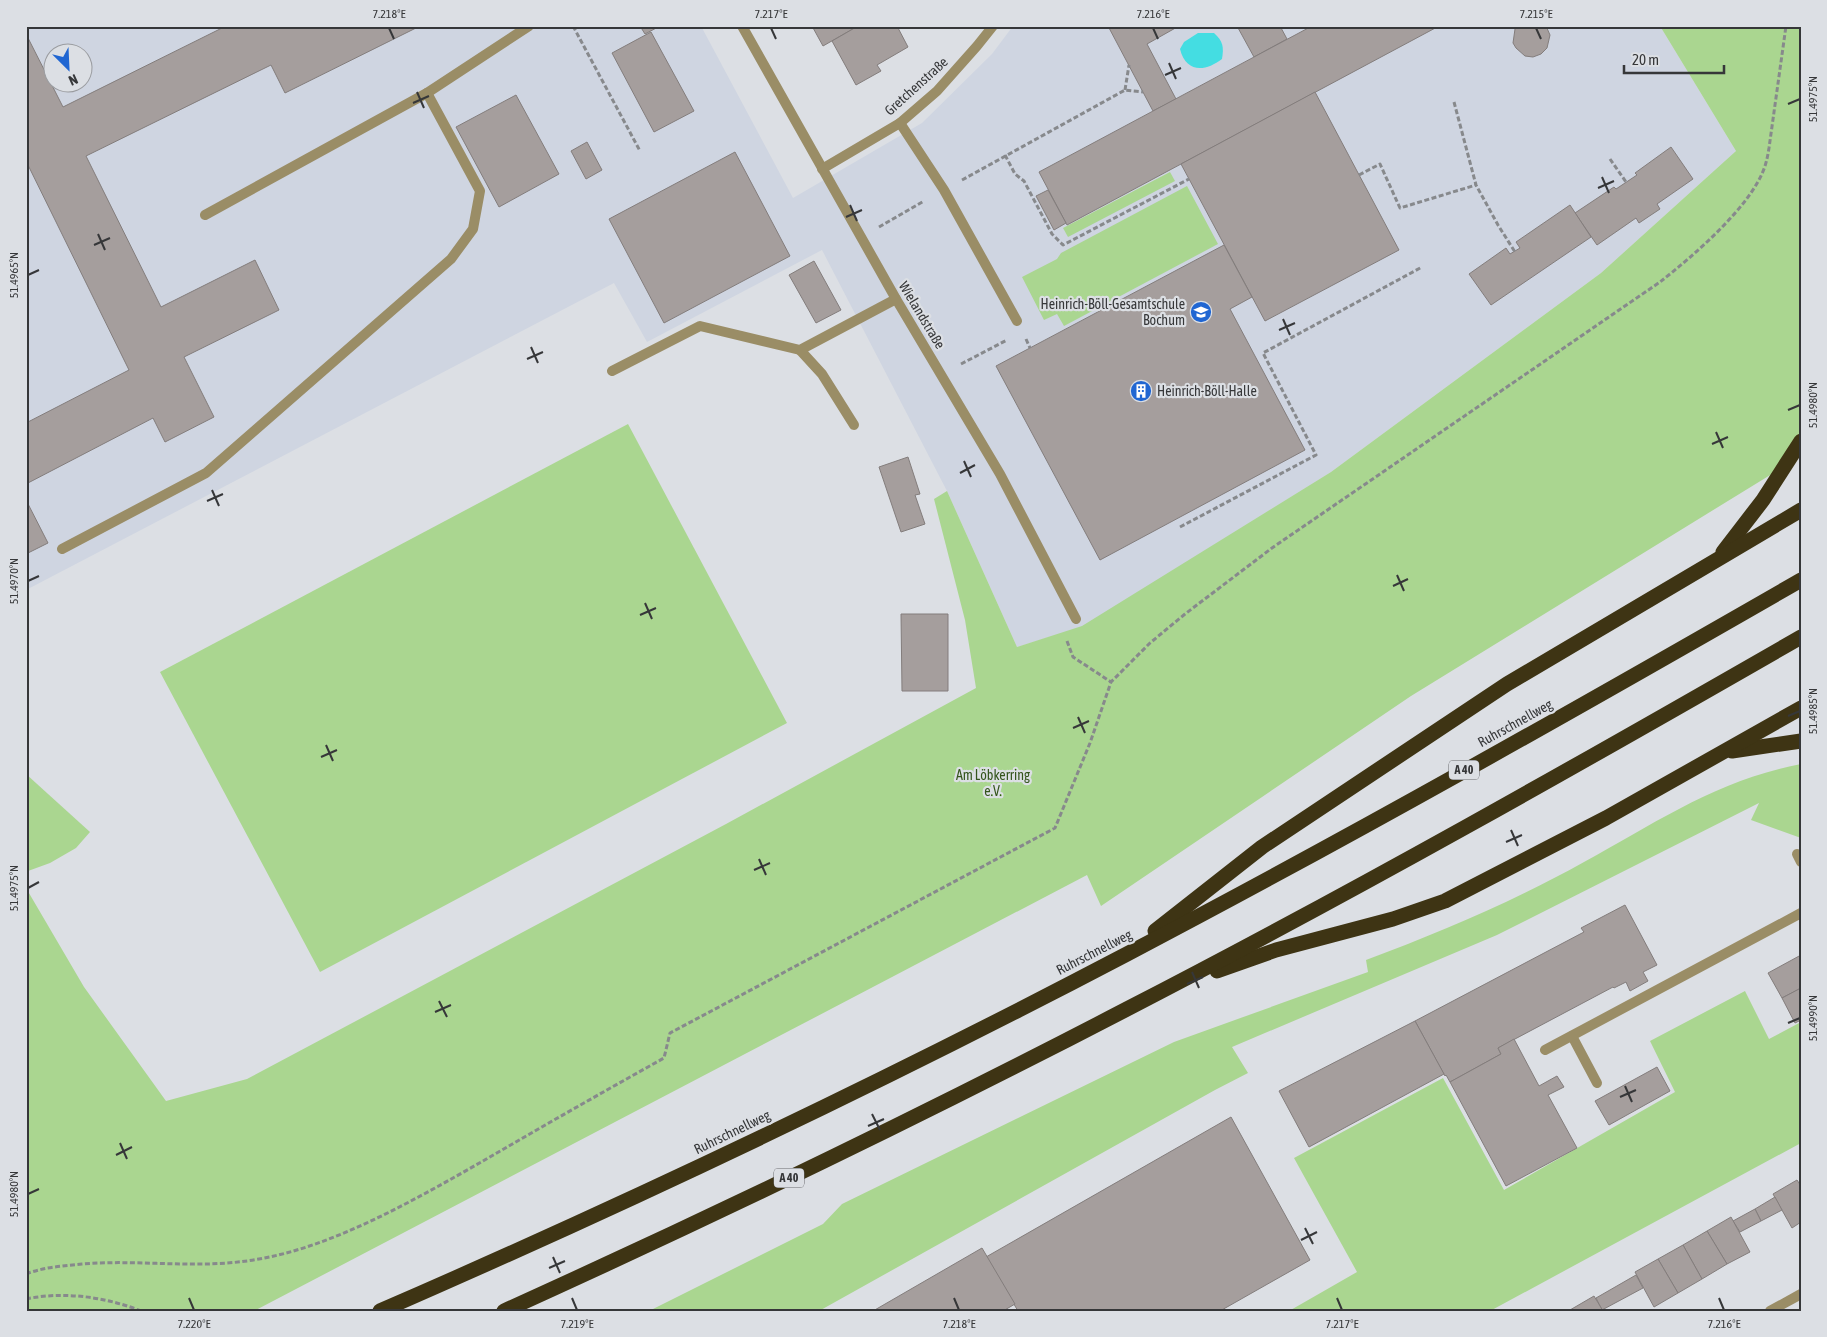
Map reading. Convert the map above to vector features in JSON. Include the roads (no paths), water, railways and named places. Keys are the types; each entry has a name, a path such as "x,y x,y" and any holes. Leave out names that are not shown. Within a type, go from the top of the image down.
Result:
{"highway":[{"path":"1717,560 1763,500 1801,441"},
{"path":"1124,956 1262,846 1507,684 1801,510"},
{"name":"Ruhrschnellweg","path":"380,1311 693,1170 1124,956 1578,708 1801,580"},
{"name":"A 40","path":"504,1311 813,1167 1128,1009 1453,834 1801,637"},
{"path":"1128,1009 1191,981 1276,950 1394,919 1445,901 1606,818 1801,708"},
{"path":"1723,752 1801,741"}],"street":[{"path":"205,215 427,92 529,26"},
{"name":"Wielandstraße","path":"742,26 896,299 1000,474 1076,619"},
{"name":"Gretchenstraße","path":"822,169 900,123 937,91 993,26"},
{"path":"62,549 206,473 451,259 473,229 480,191 427,92"},
{"path":"900,123 944,190 1017,321"},
{"path":"800,350 896,299"},
{"path":"612,371 700,326 800,350 822,374 854,425"},
{"path":"1545,1050 1801,913"},
{"path":"1572,1036 1597,1083"},
{"path":"1770,1311 1801,1294"}],"water":[{"path":"1198,33 1214,33 1217,36 1222,44 1222,59 1203,68 1197,68 1187,63 1180,49 1184,42"}],"place":[{"name":"Heinrich-Böll-Gesamtschule Bochum","path":"1201,312"},
{"name":"Heinrich-Böll-Halle","path":"1141,391"}],"park label":[{"name":"Am Löbkerring e.V.","path":"993,784"}]}
